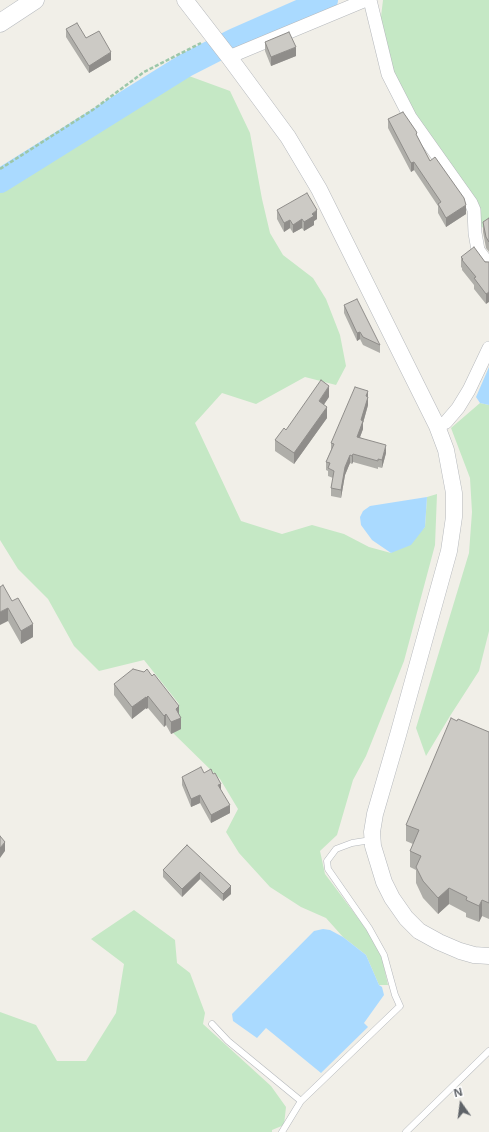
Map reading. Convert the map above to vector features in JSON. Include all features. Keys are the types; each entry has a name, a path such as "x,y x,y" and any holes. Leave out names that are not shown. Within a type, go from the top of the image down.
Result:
{"main road":[{"path":"0,23 35,0"}],"street":[{"path":"185,0 288,137 318,189 437,426 446,450 454,494 454,517 449,551 375,814 372,832 375,852 384,882 392,898 410,922 419,931 439,942 474,955 489,956"},
{"path":"226,53 366,0"},
{"path":"370,0 388,74 410,117 471,203 474,210 475,233 478,250 489,265"},
{"path":"437,426 446,422 458,408 469,390 489,348"}],"lane":[{"path":"282,1132 302,1101 400,1006 395,996 384,955 369,928 328,869 327,861 336,849 352,843 373,840"},
{"path":"212,1024 228,1041 302,1101"},
{"path":"406,1132 489,1051"}],"path":[{"path":"0,169 94,109 144,72 192,48 212,35"}],"green space":[{"path":"383,0 489,0 489,230 486,230 478,224 396,80 380,25"},
{"path":"189,76 230,91 250,133 270,233 283,255 313,278 326,299 340,335 346,366 336,385 305,377 256,404 222,393 195,423 241,521 282,534 312,525 344,534 369,547 391,553 425,527 427,497 437,494 435,545 404,661 366,756 353,780 337,835 320,851 325,874 367,930 382,958 388,985 379,985 366,955 343,937 326,918 301,907 270,887 239,853 226,832 238,809 220,779 169,729 179,704 144,660 99,671 74,646 48,599 18,569 0,540 0,187 25,169 172,77"},
{"path":"480,403 489,405 489,631 479,671 426,756 416,728 469,553 472,512 470,478 451,428"},
{"path":"134,910 175,940 177,963 190,973 205,1013 203,1024 271,1086 286,1107 284,1125 272,1130 272,1132 0,1132 0,1012 36,1025 57,1061 86,1061 116,1013 124,964 91,939"}],"water":[{"path":"489,367 489,405 480,403 476,397"},
{"path":"427,497 425,527 411,545 391,553 372,540 361,525 360,517 363,511 370,506"},
{"path":"323,929 330,930 343,937 366,955 379,985 382,987 384,995 364,1023 368,1027 321,1073 266,1028 257,1038 233,1021 232,1014 314,931"}],"building":[{"path":"77,23 86,38 99,31 111,52 89,66 66,29"},
{"path":"289,32 296,47 271,57 265,42"},
{"path":"403,112 416,131 416,134 430,161 435,157 464,198 466,205 446,218 438,204 441,202 414,162 411,163 388,119"},
{"path":"307,193 317,210 312,214 314,216 304,222 302,219 293,225 290,220 284,223 277,210"},
{"path":"489,218 489,242 486,237 483,222"},
{"path":"474,247 485,262 489,262 489,292 486,294 474,278 476,277 461,257"},
{"path":"357,299 380,345 363,337 360,332 357,333 344,305"},
{"path":"321,380 329,386 319,401 327,407 294,453 275,440 284,428 286,430"},
{"path":"355,387 368,391 366,396 368,397 361,420 363,421 357,437 386,445 382,460 378,459 378,461 353,454 352,456 350,455 345,467 341,490 331,488 334,471 328,468 330,463 326,462 334,444 331,443"},
{"path":"3,585 12,601 18,598 33,624 21,631 8,608 0,612 0,587"},
{"path":"133,669 144,672 147,669 152,676 154,674 179,706 176,709 181,718 171,722 166,714 164,716 148,696 132,707 114,684"},
{"path":"451,718 457,721 458,719 489,732 489,903 482,900 479,906 466,900 467,897 449,888 438,898 423,881 416,867 421,856 410,851 419,830 406,825"},
{"path":"201,767 204,773 211,769 213,774 215,773 221,784 218,785 230,805 211,815 200,795 191,799 182,777"},
{"path":"0,836 5,842 0,848"},
{"path":"187,845 231,886 223,894 200,872 182,889 163,870"}],"waterway":[{"path":"0,181 186,65 235,40 326,0"}]}
